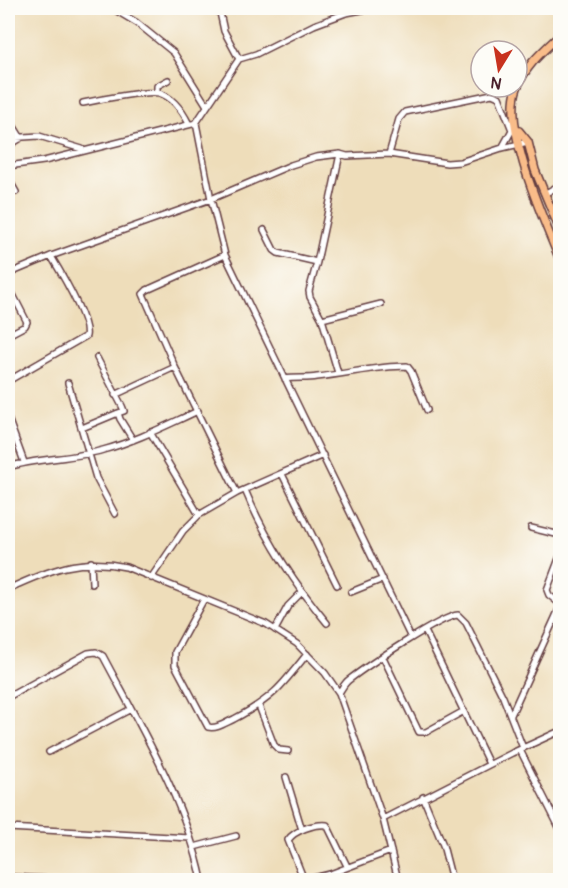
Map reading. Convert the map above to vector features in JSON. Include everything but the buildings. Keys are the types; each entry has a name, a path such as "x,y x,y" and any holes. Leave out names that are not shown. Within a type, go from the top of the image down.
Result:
{"main road":[{"path":"561,35 525,71 516,90 513,112 526,175 561,260"},
{"path":"517,129 528,142 535,170 561,230"}],"street":[{"path":"112,8 137,23 174,53 207,106"},
{"path":"219,8 224,31 239,59"},
{"path":"372,8 345,10 256,54 239,59 196,123 225,255 411,638"},
{"path":"158,92 157,86 168,80"},
{"path":"83,103 158,92 173,101 189,124"},
{"path":"389,154 399,119 405,112 492,94 502,101 512,130 502,147"},
{"path":"8,117 21,138"},
{"path":"8,166 44,161 196,123"},
{"path":"8,138 39,136 84,150"},
{"path":"8,146 21,138"},
{"path":"8,274 51,256 211,199 291,165 316,158 340,154 347,156 389,154 447,163 460,162 502,147 528,142"},
{"path":"338,373 322,320 309,291 340,154"},
{"path":"8,178 16,192"},
{"path":"546,193 561,185"},
{"path":"264,230 278,254 317,262"},
{"path":"225,255 147,290 143,294 175,367 237,492"},
{"path":"8,381 86,336 87,327 51,256"},
{"path":"8,285 27,322 25,326 8,335"},
{"path":"322,320 381,304"},
{"path":"82,428 124,411 97,358"},
{"path":"285,379 301,376 315,378 383,366 406,366 411,371 427,410"},
{"path":"115,395 175,367"},
{"path":"68,383 96,478 116,514"},
{"path":"8,466 101,451 133,440 198,411"},
{"path":"118,413 133,440"},
{"path":"8,418 24,462"},
{"path":"150,432 199,515"},
{"path":"151,578 183,531 199,515 237,492 282,474 322,454"},
{"path":"282,474 337,585"},
{"path":"245,490 271,543 302,592 327,623"},
{"path":"531,528 561,535"},
{"path":"511,716 561,605 549,595 547,590 561,556"},
{"path":"91,562 92,584"},
{"path":"8,589 44,574 91,562 106,563 126,567 204,599 275,630 297,644 325,673 339,693 383,819 398,880"},
{"path":"351,592 382,579"},
{"path":"275,630 288,606 302,592"},
{"path":"204,599 175,652 176,665 208,727 224,724 259,706 280,689 307,654"},
{"path":"339,693 348,680 411,638 453,616 462,618 511,716 521,749 561,829"},
{"path":"425,631 489,764"},
{"path":"8,697 88,653 96,652 103,656 153,749 176,799 194,847 202,880"},
{"path":"383,657 419,732 426,732 464,711"},
{"path":"259,706 274,745 279,750 288,751"},
{"path":"49,752 131,709"},
{"path":"383,819 561,730"},
{"path":"286,777 302,830"},
{"path":"423,797 443,845 452,880"},
{"path":"347,866 327,825 302,830 288,840 305,880 330,874 391,851"},
{"path":"8,828 190,838"},
{"path":"194,847 236,836"},
{"path":"330,874 333,880"},
{"path":"8,877 68,880"}]}
